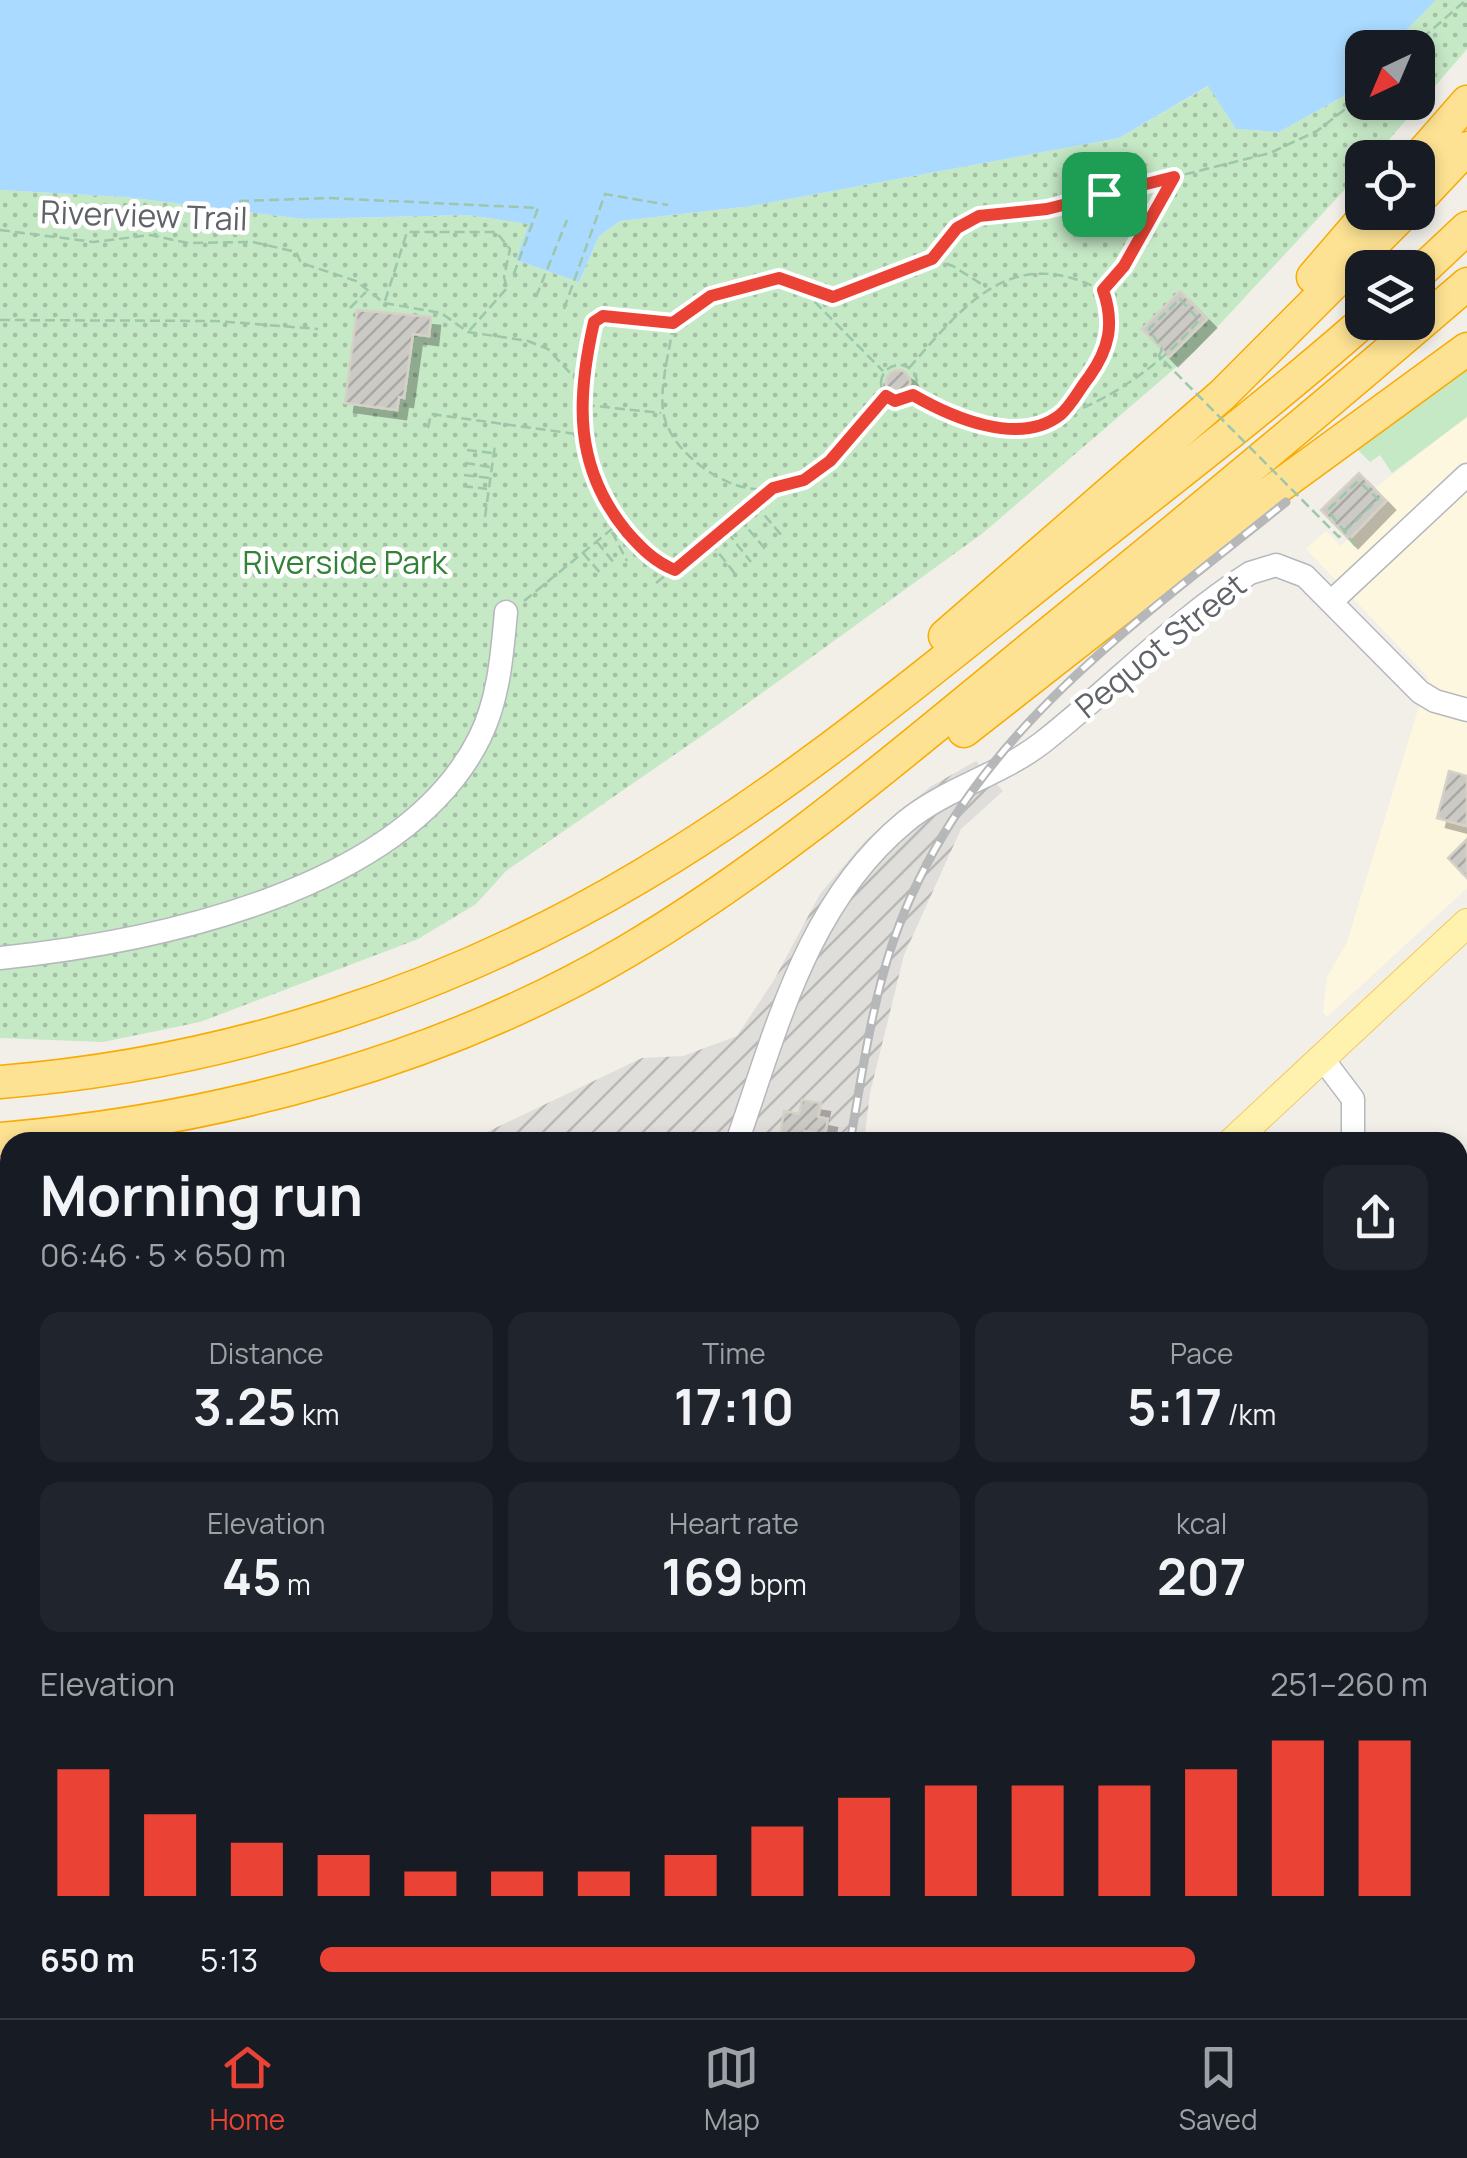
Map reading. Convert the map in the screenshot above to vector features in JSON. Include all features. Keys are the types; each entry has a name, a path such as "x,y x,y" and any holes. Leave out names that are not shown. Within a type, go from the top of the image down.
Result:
{"highway":[{"path":"1440,147 1467,102"},
{"path":"1435,258 1467,228"},
{"path":"1150,455 1353,230"},
{"path":"891,702 964,617 1222,395 1387,230"},
{"path":"52,1132 171,1116 284,1090 393,1056 504,1012 598,967 740,878 844,800 1290,438 1467,284"},
{"path":"0,1082 139,1064 223,1046 364,1006 451,972 562,920 645,874 782,784 891,702 1345,337"},
{"path":"740,878 796,856 829,837 1237,517 1467,349"}],"main road":[{"path":"1243,1132 1467,924"}],"street":[{"path":"1332,601 1467,474"},
{"name":"Pequot Street","path":"741,1132 799,966 818,926 906,821 1031,751 1256,570 1270,565 1293,569 1332,601 1420,692 1435,702 1467,710"},
{"path":"0,958 141,938 218,919 282,893 399,832 442,793 481,735 498,686 515,606"},
{"path":"1322,1058 1352,1099 1353,1132"}],"path":[{"path":"1432,30 1466,0"},
{"path":"675,570 652,558 620,523 591,478 584,435 583,387 594,322 603,316 673,323 711,296 779,278 804,290 833,297 932,259 957,228 979,216 1047,209 1284,148 1317,131 1345,109"},
{"path":"1103,290 1124,266 1174,177"},
{"path":"564,309 605,194 668,205"},
{"path":"239,201 328,198 538,208 512,279"},
{"path":"536,297 567,220"},
{"name":"Riverview Trail","path":"0,230 94,242 150,235 188,243 253,242 296,252 301,262 335,277 356,281 384,304"},
{"path":"468,332 508,288 504,277 510,250 496,232 407,232 384,304 441,314 468,332 528,341 548,350 583,387"},
{"path":"932,259 953,266 988,288"},
{"path":"909,368 988,288 1034,272 1066,274 1103,290 1110,310 1107,352 1060,415"},
{"path":"804,290 884,372"},
{"path":"350,308 367,291"},
{"path":"913,395 956,420 989,427 1034,424 1094,403 1166,354 1198,322 1198,317 1178,300 1149,330 1164,347 1159,356 1339,538 1379,501 1358,481 1329,508 1330,514 1354,540 1363,571"},
{"path":"0,320 216,321 318,329"},
{"path":"673,323 663,413 674,440 712,474 748,488 773,488 804,480 830,461 886,396"},
{"path":"891,366 909,368 917,386 913,395 895,401 886,396 881,389 884,372 891,366"},
{"path":"586,405 663,413"},
{"path":"428,428 431,414 584,435"},
{"path":"485,517 495,445"},
{"path":"467,450 494,454"},
{"path":"466,463 492,467"},
{"path":"464,475 490,478"},
{"path":"463,486 488,490"},
{"path":"656,583 773,488"},
{"path":"755,504 782,536"},
{"path":"739,518 766,550"},
{"path":"515,606 620,523"},
{"path":"610,530 623,546 627,561"},
{"path":"724,530 752,562"},
{"path":"596,542 615,564"},
{"path":"710,542 736,574"},
{"path":"583,553 602,575"}],"shaded area":[{"path":"1467,417 1467,888 1327,1017 1323,1012 1327,977 1347,942 1428,677 1306,549 1326,531 1341,546 1386,502 1374,489"},
{"path":"976,761 1003,791 961,829 904,955 870,1093 865,1132 487,1132 642,1058 683,1056 737,1036 774,980 820,894 865,841 930,787"}],"green space":[{"name":"Riverside Park","path":"1436,0 1467,0 1467,49 1435,86 1435,30 1407,30"},
{"name":"Riverside Park","path":"1209,86 1236,129 1279,132 1345,94 1345,120 1406,120 1389,140 1345,140 1345,189 1195,351 983,533 719,724 506,871 476,904 418,939 200,1022 103,1042 0,1038 0,190 125,197 304,219 467,215 530,224 516,260 579,282 599,236 620,221 751,206 1119,138"},
{"path":"1467,363 1467,417 1392,473 1380,455 1370,462 1353,445"}],"water":[{"path":"0,0 1436,0 1407,30 1345,30 1345,94 1279,132 1236,129 1208,86 1119,138 751,206 620,221 599,236 579,282 516,260 529,224 467,215 304,219 125,197 0,190"}],"building":[{"path":"1180,291 1207,319 1169,357 1142,329"},
{"path":"357,310 431,317 429,336 413,334 404,398 399,397 397,410 345,403"},
{"path":"898,370 910,382 898,394 886,382"},
{"path":"1359,473 1386,501 1349,539 1321,510"},
{"path":"1449,771 1467,776 1467,826 1437,818"},
{"path":"1467,839 1467,878 1448,858"},
{"path":"802,1100 821,1103 818,1117 828,1119 825,1132 781,1132 784,1111 799,1114"}],"railway":[{"path":"852,1132 873,1016 893,942 924,870 962,806 1006,748 1056,694 1110,644 1286,502"}],"route":[{"path":"1174,177 1124,266 1103,290 1110,310 1107,352 1060,415 1034,424 989,427 956,420 913,395 895,401 886,396 830,461 804,480 773,488 675,570 652,558 609,510 591,478 583,448 583,387 594,322 603,316 673,323 711,296 779,278 804,290 833,297 932,259 957,228 979,216 1047,209 1104,194 1174,177"}]}
